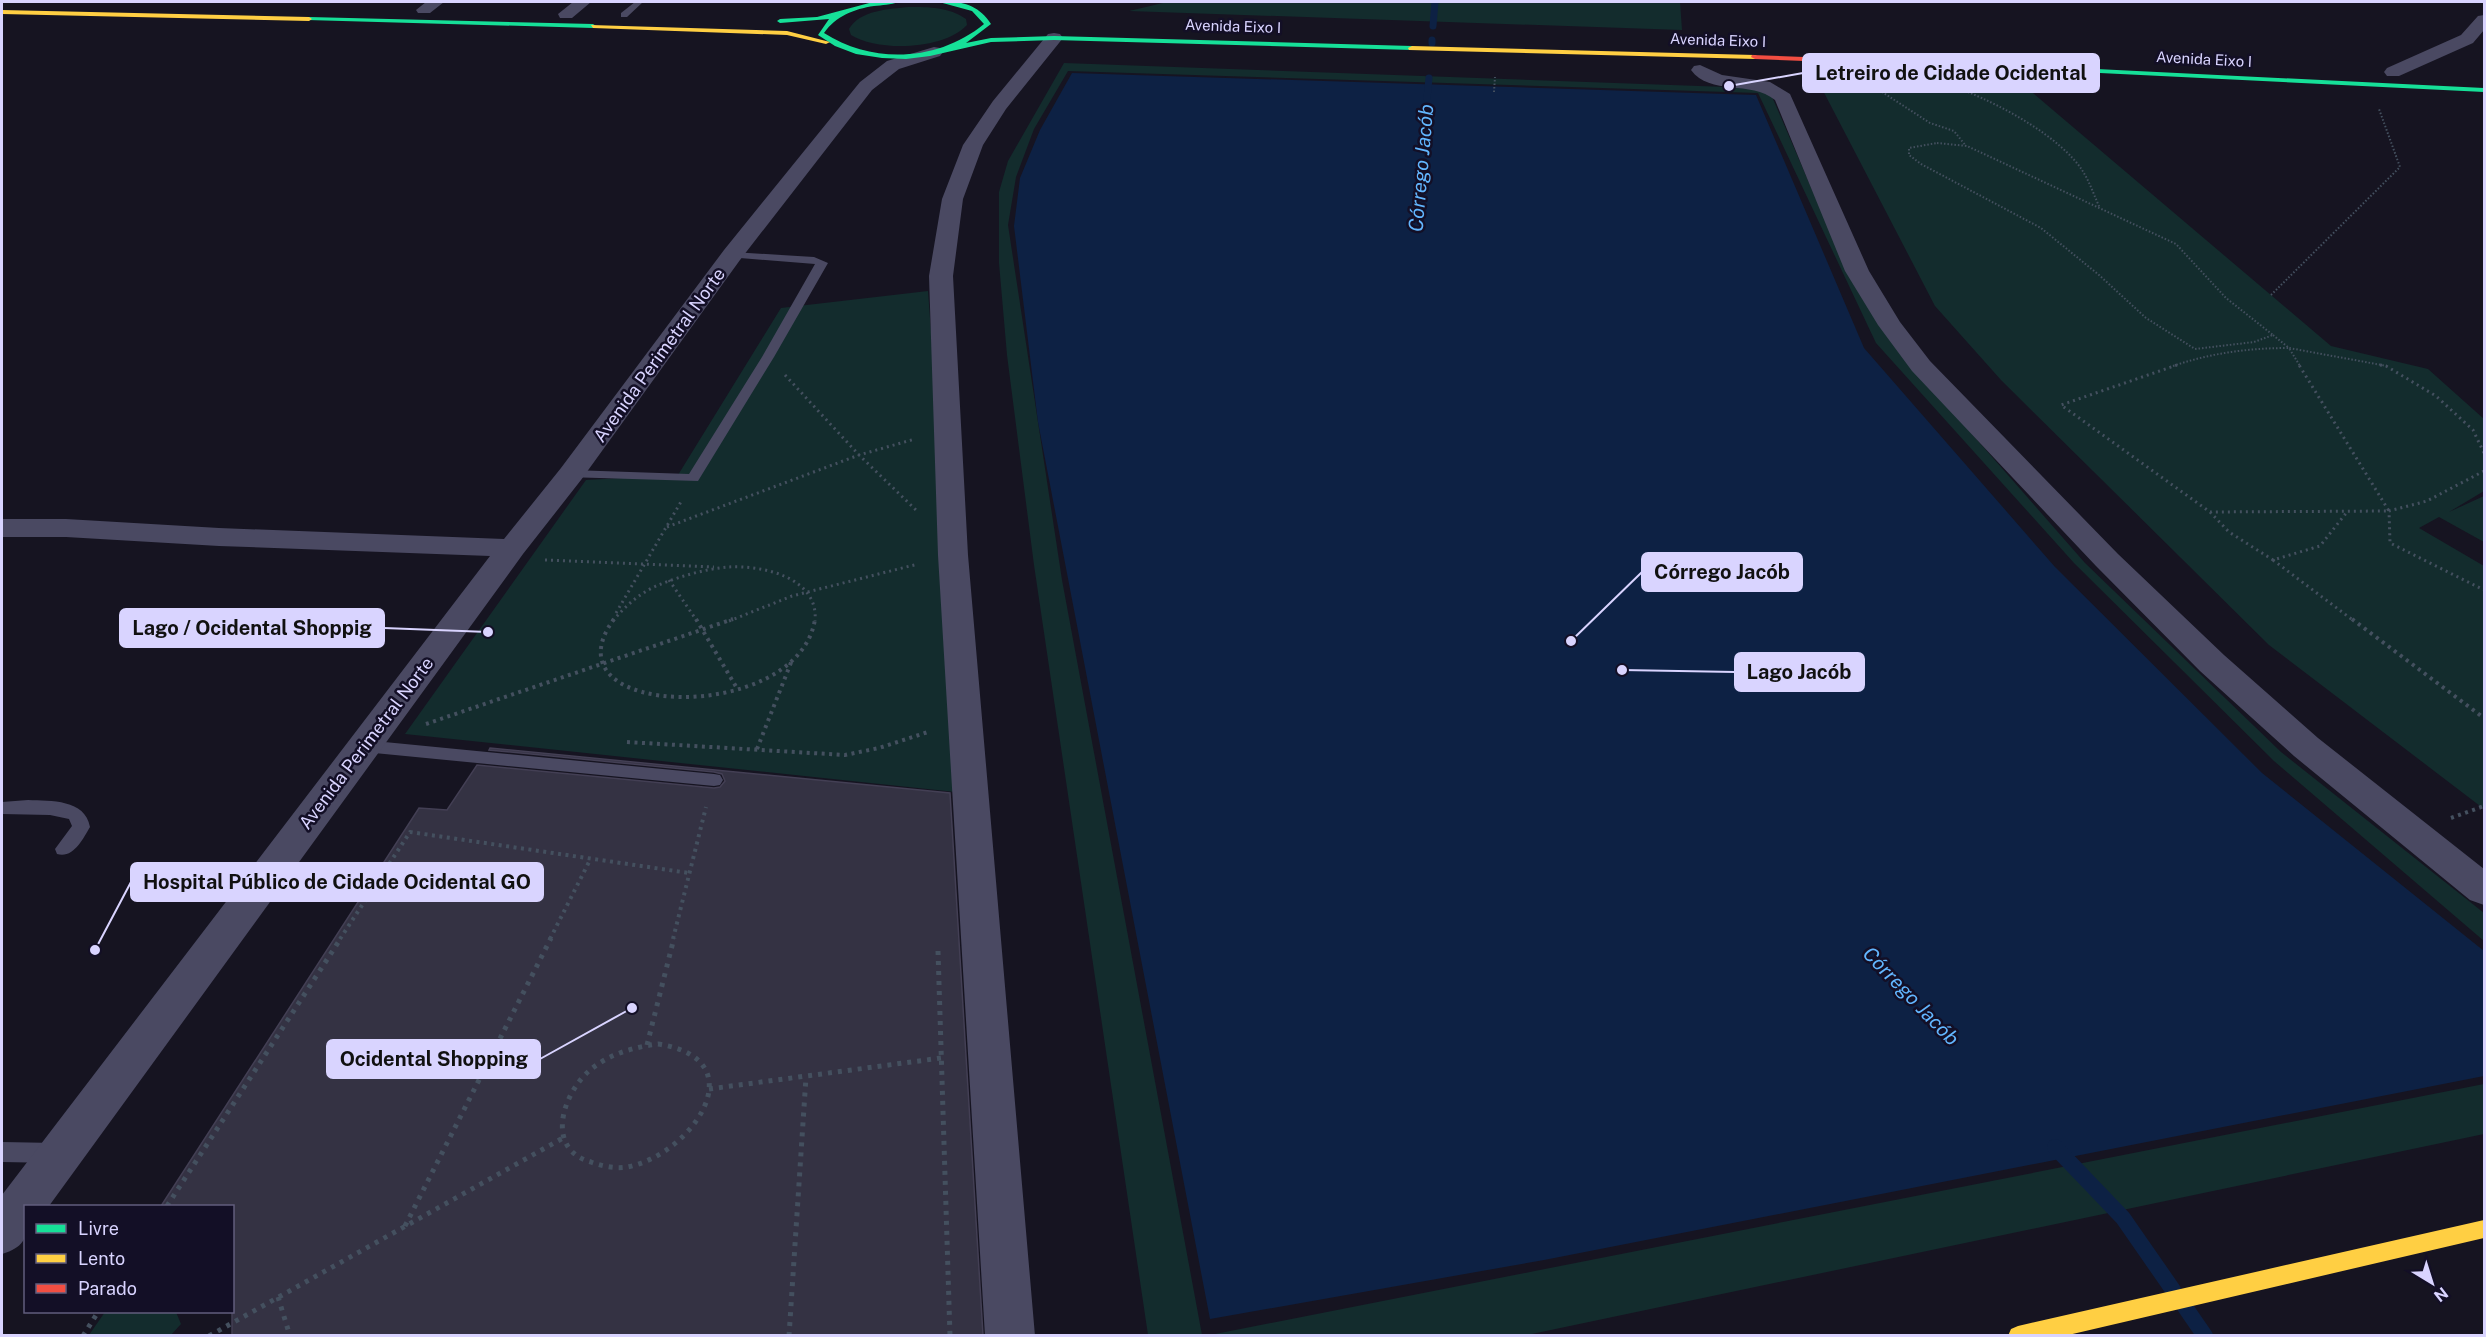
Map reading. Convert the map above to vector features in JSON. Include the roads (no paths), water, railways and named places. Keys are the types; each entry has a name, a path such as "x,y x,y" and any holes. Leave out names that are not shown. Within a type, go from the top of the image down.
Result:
{"main road":[{"path":"86,2 430,6 566,14 797,21 895,2"},
{"path":"2,12 752,31 801,35 846,51 887,56 943,50 980,36 993,19 957,3 942,2"},
{"path":"826,42 820,34 823,26 841,14"},
{"name":"Avenida Eixo I","path":"943,50 1050,31 1785,44"},
{"name":"Avenida Eixo I","path":"1050,31 1109,40 1968,64 2484,90"},
{"path":"1109,40 1109,49 1113,52 1134,54"},
{"name":"Avenida Eixo I","path":"2027,53 2484,76"},
{"path":"1665,69 1914,75 1955,71 1968,64"},
{"path":"2018,1335 2484,1229"}],"street":[{"path":"566,14 583,2"},
{"path":"2393,72 2467,39 2482,14"},
{"path":"1010,1335 953,550 941,276 944,238 954,192 967,158 983,128 1050,31"},
{"name":"Avenida Perimetral Norte","path":"2,1232 509,553 571,474 732,255 867,86 893,65 943,50"},
{"path":"846,51 869,63 871,69 867,86"},
{"path":"1700,70 1717,78 1764,86 1778,93 1782,98 1866,288 1921,366 1962,410 2107,561 2267,714 2484,890"},
{"path":"2,528 66,528 509,553"}],"lane":[{"path":"624,15 639,2"},
{"path":"571,474 693,478 768,357 822,263 804,259 732,255"},
{"path":"364,747 714,780"},
{"path":"2,808 20,807 67,811 75,815 80,820 81,827 64,849"},
{"path":"2,1152 60,1153"}],"water":[{"path":"1072,73 1756,95 1864,348 2055,567 2262,773 2484,951 2484,1076 1544,1260 1210,1319 1038,422 1014,226 1020,178 1040,130"}],"waterway":[{"name":"Córrego Jacób","path":"1433,26 1435,2"},
{"name":"Córrego Jacób","path":"1427,98 1429,78"},
{"name":"Córrego Jacób","path":"2055,1147 2123,1218 2173,1290"},
{"name":"Córrego Jacób","path":"2185,1307 2205,1336"}],"place":[{"name":"Letreiro de Cidade Ocidental","path":"1729,86"},
{"name":"Lago / Ocidental Shoppig","path":"488,632"},
{"name":"Córrego Jacób","path":"1571,641"},
{"name":"Lago Jacób","path":"1622,670"},
{"name":"Hospital Público de Cidade Ocidental GO","path":"95,950"},
{"name":"Ocidental Shopping","path":"632,1008"}]}
